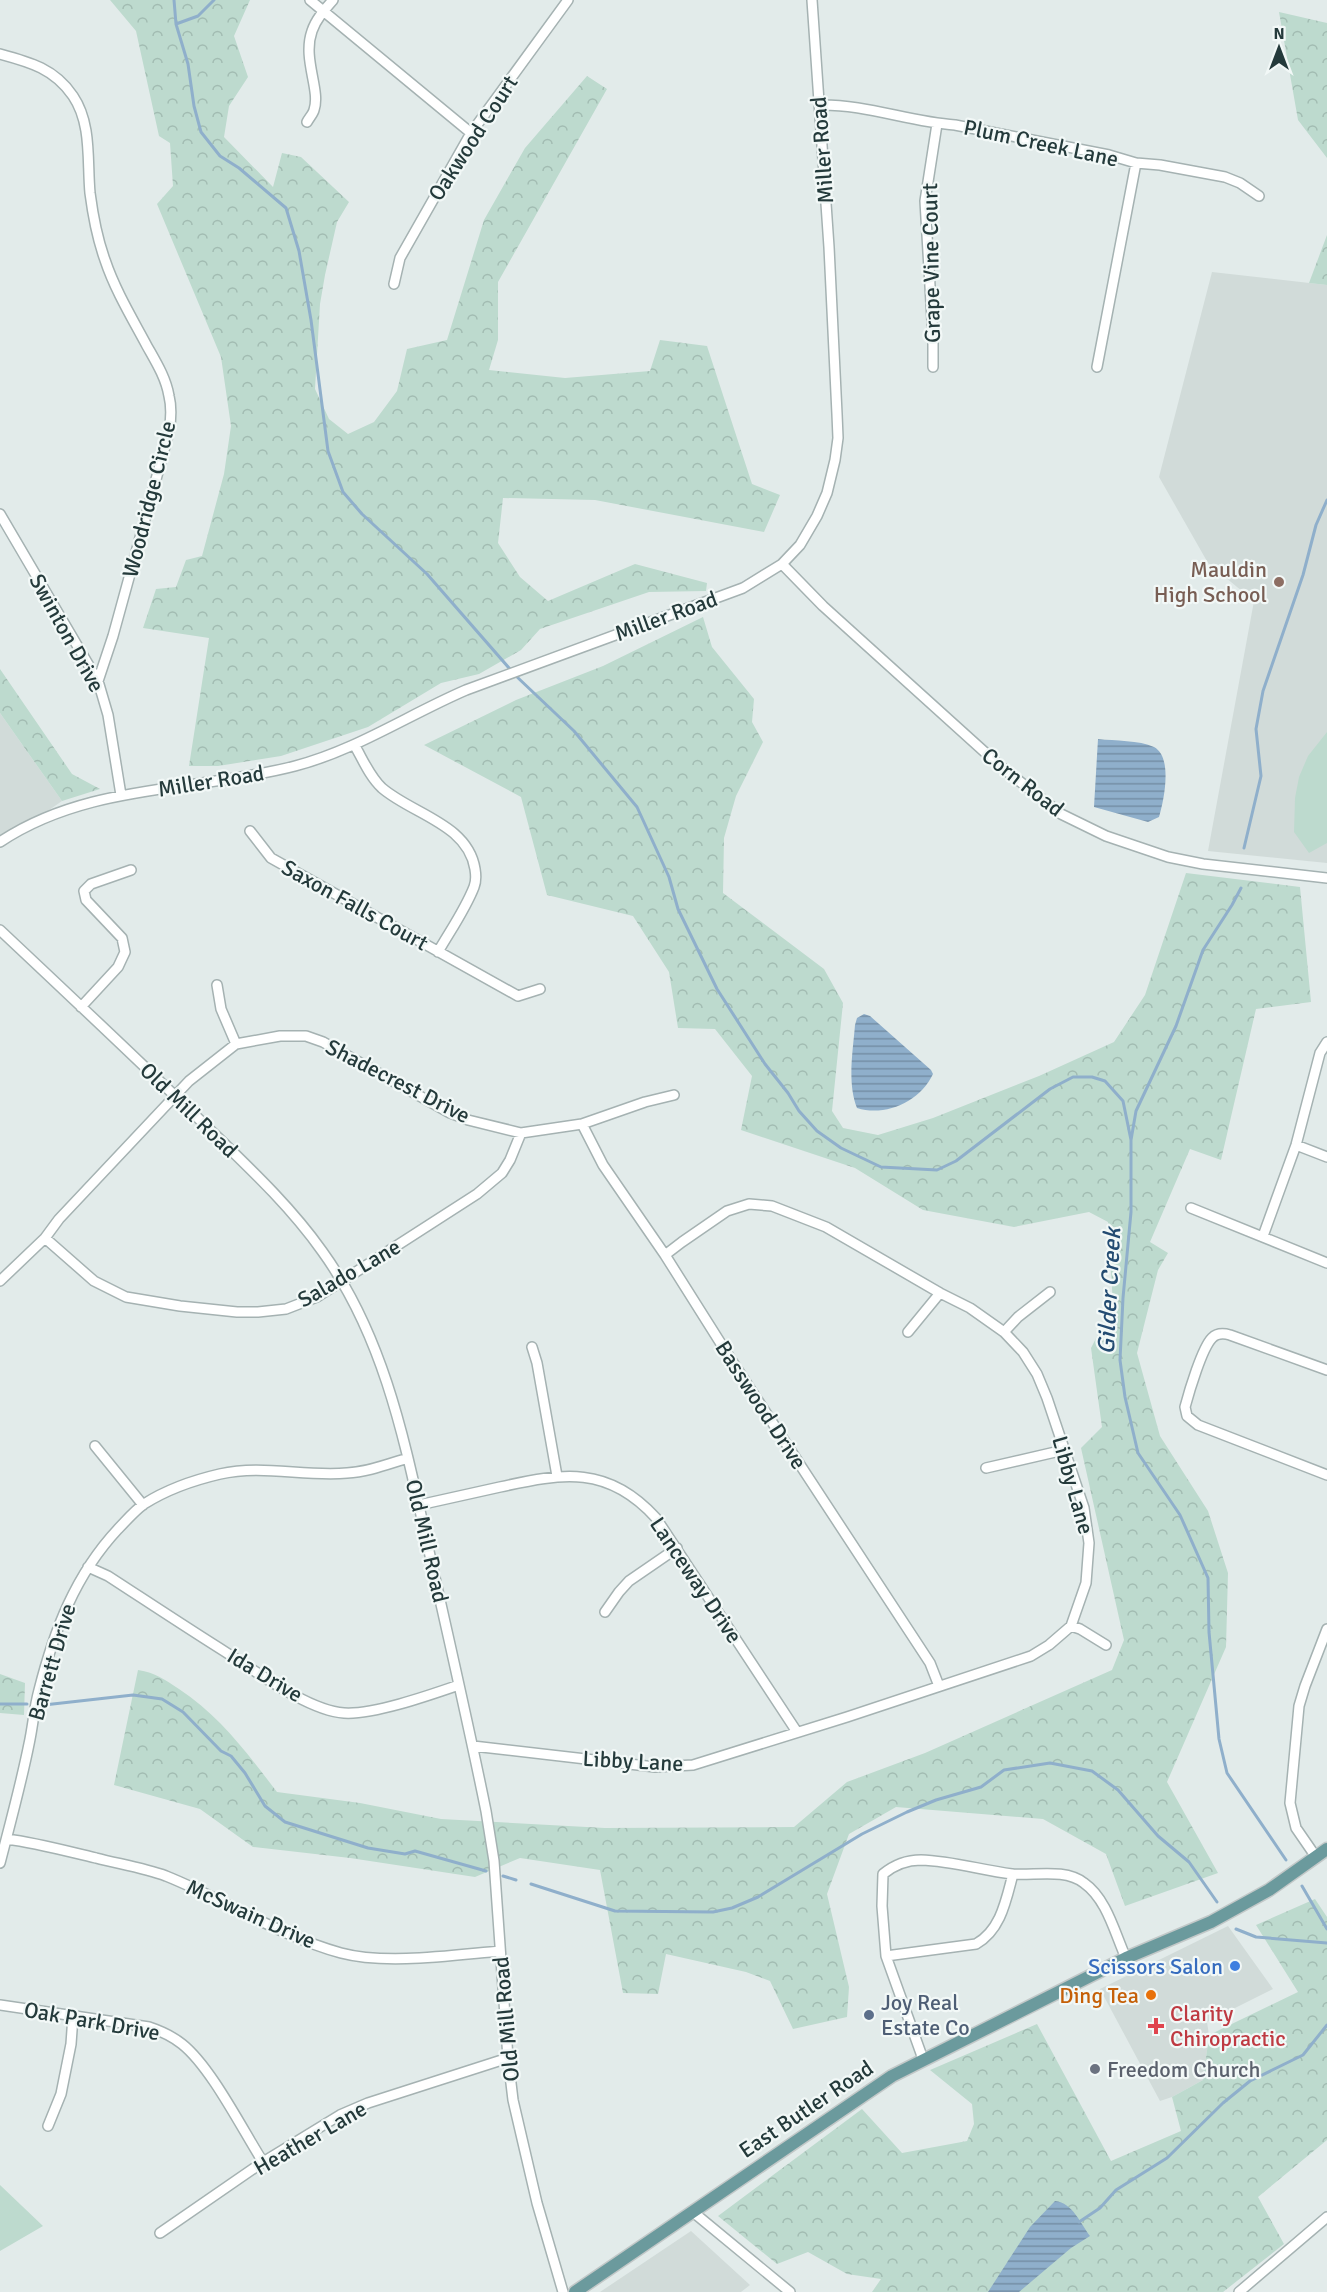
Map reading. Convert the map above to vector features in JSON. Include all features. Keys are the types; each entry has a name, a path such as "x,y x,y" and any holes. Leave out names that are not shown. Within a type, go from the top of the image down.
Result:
{"main road":[{"name":"East Butler Road","path":"575,2292 867,2092 923,2059 1126,1958 1221,1917 1269,1890 1327,1849"}],"street":[{"path":"310,0 471,133"},
{"path":"307,122 314,109 315,101 309,62 312,31 323,11 333,0"},
{"name":"Oakwood Court","path":"394,284 400,258 471,133 568,0"},
{"name":"Miller Road","path":"0,842 23,828 60,811 121,795 236,778 292,767 322,758 355,746 422,709 514,671 743,588 782,564 800,545 817,516 833,474 838,438 829,247 812,0"},
{"name":"Woodridge Circle","path":"0,54 31,63 55,75 77,102 86,128 92,211 98,237 113,281 162,372 170,396 169,432 113,636 98,681"},
{"name":"Plum Creek Lane","path":"819,105 845,105 1109,155 1136,163 1225,177 1240,183 1259,196"},
{"name":"Grape Vine Court","path":"933,367 925,201 937,124"},
{"path":"1097,367 1136,163"},
{"name":"Swinton Drive","path":"0,514 98,681 108,715 121,795"},
{"name":"Corn Road","path":"782,564 823,606 999,765 1061,814 1116,840 1168,857 1210,865 1327,878"},
{"path":"355,746 381,787 448,829 469,849 474,867 474,886 438,952"},
{"name":"Saxon Falls Court","path":"250,831 271,858 518,996 540,989"},
{"path":"81,1007 118,967 125,952 122,938 86,900 84,891 92,884 131,870"},
{"name":"Old Mill Road","path":"0,930 176,1096 298,1220 323,1252 341,1281 360,1314 378,1357 393,1400 408,1458 486,1811 494,1861 507,2058 522,2142 563,2292"},
{"path":"217,985 221,1009 236,1044"},
{"name":"Shadecrest Drive","path":"0,1281 45,1238 59,1219 189,1081 236,1044 280,1036 306,1036 324,1042 450,1113 468,1120 521,1133 582,1124 645,1102 674,1095"},
{"path":"1263,1236 1296,1145 1327,1042"},
{"name":"Basswood Drive","path":"582,1124 603,1165 665,1255 930,1663 939,1686"},
{"name":"Salado Lane","path":"45,1238 101,1286 126,1297 171,1305 237,1312 273,1312 308,1301 442,1218 495,1180 510,1160 521,1133"},
{"path":"1296,1145 1327,1157"},
{"name":"Libby Lane","path":"472,1746 654,1767 677,1767 706,1762 1031,1656 1071,1626 1086,1582 1089,1543 1084,1508 1037,1374 1023,1352 1004,1332 970,1308 826,1227 792,1213 757,1204 727,1211 665,1255"},
{"path":"1191,1208 1327,1263"},
{"path":"1004,1332 1018,1317 1050,1292"},
{"path":"908,1332 940,1293"},
{"path":"1327,1370 1230,1335 1218,1334 1212,1337 1206,1349 1185,1407 1187,1416 1198,1425 1327,1475"},
{"path":"532,1347 537,1363 557,1476"},
{"path":"95,1446 143,1505"},
{"path":"986,1468 1064,1450"},
{"name":"Barrett Drive","path":"0,1863 29,1743 38,1693 67,1603 102,1546 143,1505 181,1486 222,1473 255,1470 346,1473 408,1458"},
{"name":"Lanceway Drive","path":"419,1505 557,1476 592,1479 614,1486 632,1496 656,1518 677,1548 796,1732"},
{"path":"605,1612 629,1581 677,1548"},
{"name":"Ida Drive","path":"88,1567 108,1576 270,1680 328,1711 348,1714 363,1713 459,1685"},
{"path":"1071,1626 1106,1645"},
{"path":"1316,1857 1296,1828 1292,1816 1290,1792 1299,1707 1327,1629"},
{"name":"McSwain Drive","path":"7,1839 30,1842 165,1876 254,1920 342,1953 370,1957 398,1957 500,1951"},
{"path":"923,2059 886,1956 882,1885 883,1874 890,1868 901,1863 919,1860 963,1864 1012,1874 1072,1877 1086,1884 1099,1896 1126,1958"},
{"path":"886,1956 976,1944 984,1939 990,1934 1005,1903 1012,1874"},
{"name":"Oak Park Drive","path":"0,2005 149,2027 167,2034 194,2055 263,2162"},
{"path":"48,2126 61,2094 73,2016"},
{"name":"Heather Lane","path":"160,2233 263,2162 340,2115 368,2103 507,2058"},
{"path":"693,2212 790,2292"},
{"path":"1239,2292 1327,2217"}],"shaded area":[{"name":"Mauldin High School","path":"1212,272 1327,285 1327,863 1208,851 1254,601 1208,563 1159,477"},
{"path":"0,713 62,801 0,844"},
{"path":"1228,1926 1273,1989 1207,2022 1209,2035 1203,2080 1160,2101 1100,1989"},
{"path":"691,2231 750,2285 741,2292 600,2292"}],"green space":[{"path":"110,0 250,0 234,36 248,77 229,106 224,137 273,187 282,153 301,157 349,202 337,222 325,275 320,304 315,389 329,419 348,434 374,422 397,391 407,349 447,340 484,220 525,148 587,76 607,89 498,282 498,340 489,370 565,378 650,371 660,340 707,346 752,484 780,495 764,532 595,500 503,498 498,543 520,577 548,601 635,564 707,583 706,591 649,592 540,629 521,650 479,674 441,683 368,727 281,756 218,766 189,766 209,638 143,628 156,589 176,587 186,560 202,556 224,474 231,426 221,357 157,204 173,186 170,143 159,136 136,31"},
{"path":"1279,12 1327,23 1327,158 1298,120"},
{"path":"1327,235 1327,285 1309,283"},
{"path":"703,617 712,647 754,699 752,722 763,742 736,796 724,838 723,893 824,969 843,1003 832,1111 843,1128 878,1135 933,1118 1039,1076 1114,1042 1145,995 1186,873 1300,887 1311,1002 1256,1009 1221,1160 1190,1149 1150,1242 1168,1253 1158,1270 1137,1353 1160,1436 1208,1511 1228,1573 1226,1647 1167,1782 1218,1873 1125,1906 1106,1854 1043,1819 896,1807 849,1834 827,1894 849,1987 847,2017 793,2029 770,1981 746,1972 666,1954 658,1994 623,1993 600,1870 520,1858 475,1877 350,1858 253,1847 200,1809 114,1785 138,1670 164,1679 207,1711 232,1736 277,1792 360,1803 441,1819 605,1828 794,1827 847,1782 925,1753 1112,1670 1124,1640 1081,1448 1102,1427 1091,1348 1113,1305 1108,1222 1089,1212 1014,1227 923,1210 855,1168 741,1130 752,1076 715,1029 678,1028 669,972 633,916 547,895 521,797 424,745 516,700 603,666"},
{"path":"0,669 72,774 100,789 62,801 0,713"},
{"path":"1327,732 1327,843 1309,853 1294,832 1295,798 1299,777 1308,756"},
{"path":"0,1674 25,1683 24,1715 0,1713"},
{"path":"1315,1899 1327,1917 1327,2140 1258,2197 1284,2244 1223,2292 872,2292 881,2279 847,2274 808,2252 777,2264 718,2216 862,2109 902,2153 967,2141 974,2124 972,2104 930,2070 1037,2024 1111,2161 1181,2131 1172,2097 1203,2080 1209,2035 1298,1992 1256,1925"},
{"path":"0,2185 43,2226 0,2251"}],"water":[{"path":"1098,739 1141,743 1154,747 1160,752 1164,760 1166,779 1159,817 1148,822 1094,807"},
{"path":"864,1014 870,1016 933,1074 920,1092 901,1105 890,1109 857,1108 854,1098 852,1067 855,1025 857,1018"},
{"path":"1055,2201 1067,2205 1076,2214 1090,2236 1071,2248 1019,2292 988,2292 1030,2227"}],"waterway":[{"path":"174,0 176,24 188,64 194,106 201,132 220,156 239,168 286,208 299,251 311,320 328,451 343,492 362,514 427,574 516,676 574,731 637,807 669,877 678,909 717,989 765,1064 799,1111 817,1131 841,1148 881,1167 937,1170 956,1161 1050,1089 1073,1077 1092,1077 1105,1081 1123,1101 1131,1140"},
{"path":"176,24 198,16 214,0"},
{"name":"Gilder Creek","path":"1244,848 1261,776 1256,729 1263,691 1303,575 1316,525 1327,500"},
{"name":"Gilder Creek","path":"1241,888 1203,950 1176,1026 1136,1111 1131,1140 1131,1212 1120,1360 1125,1397 1138,1453 1180,1515 1208,1578 1209,1632 1219,1739 1227,1773 1286,1860"},
{"path":"44,1705 133,1695 162,1699 183,1712 221,1751 231,1756 245,1773 265,1806 285,1822 368,1848 405,1854 415,1851 486,1871"},
{"path":"0,1704 27,1704"},
{"path":"531,1884 615,1911 713,1912 732,1908 758,1897 862,1834 907,1812 936,1800 981,1787 1004,1770 1050,1763 1092,1771 1118,1790 1158,1836 1189,1862 1217,1902"},
{"path":"503,1876 516,1880"},
{"name":"Gilder Creek","path":"1302,1886 1327,1929"},
{"path":"1236,1929 1256,1937 1327,1943"},
{"path":"1079,2222 1100,2208 1116,2190 1167,2158 1223,2103 1250,2081 1303,2055 1327,2025"}],"place":[{"name":"Mauldin High School","path":"1279,582"},
{"name":"Scissors Salon","path":"1235,1966"},
{"name":"Ding Tea","path":"1151,1995"},
{"name":"Joy Real Estate Co","path":"869,2015"},
{"name":"Clarity Chiropractic","path":"1156,2026"},
{"name":"Freedom Church","path":"1095,2069"}]}
